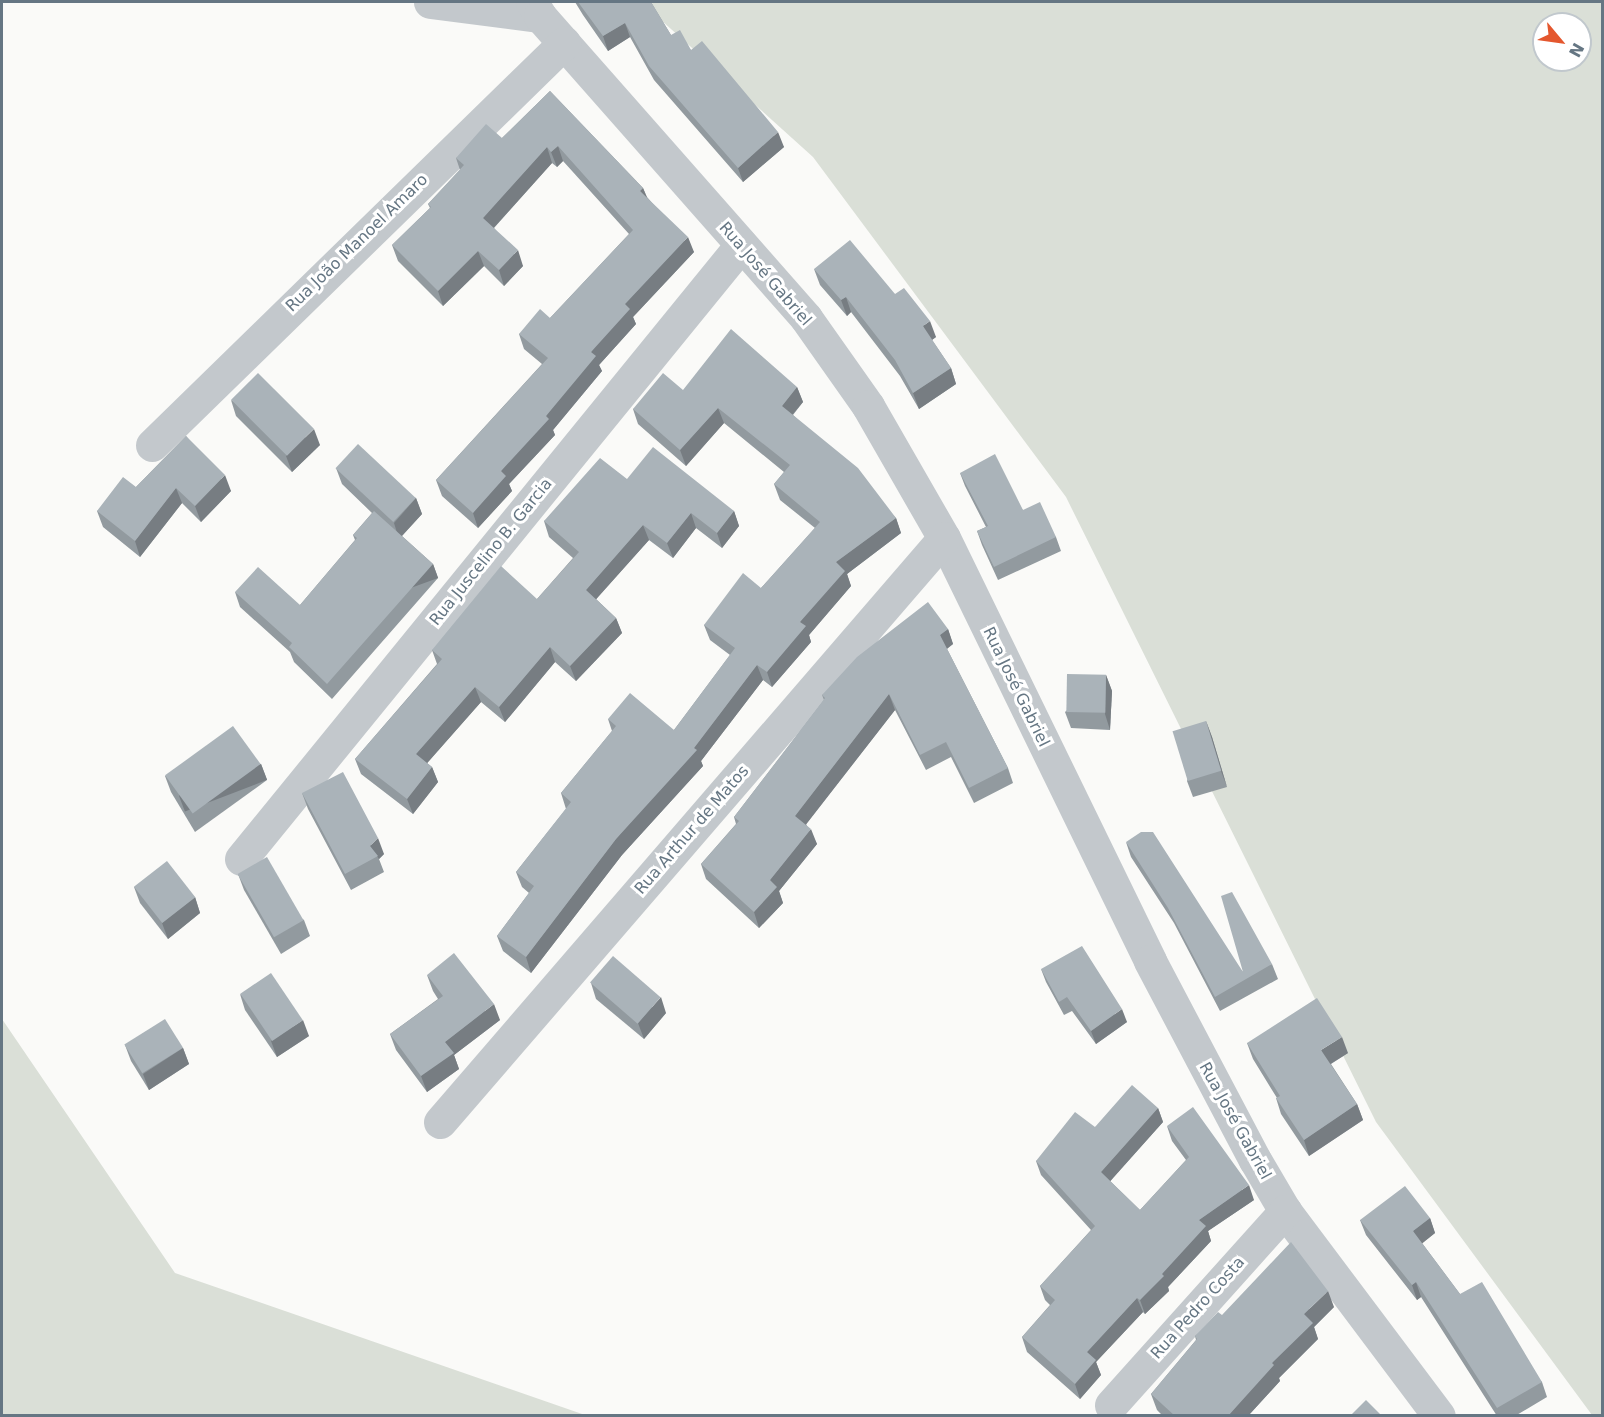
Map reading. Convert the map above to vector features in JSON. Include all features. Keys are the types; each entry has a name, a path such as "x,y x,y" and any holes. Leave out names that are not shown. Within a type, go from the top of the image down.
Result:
{"street":[{"path":"430,2 536,9"},
{"name":"Rua José Gabriel","path":"536,9 806,318 868,406 944,538 1150,961 1212,1083 1285,1210 1439,1416"},
{"name":"Rua João Manoel Amaro","path":"152,445 564,43"},
{"name":"Rua Juscelino B. Garcia","path":"242,859 741,245"},
{"name":"Rua Arthur de Matos","path":"440,1122 944,538"},
{"name":"Rua Pedro Costa","path":"1111,1404 1285,1210"}],"shaded area":[{"path":"641,2 1602,2 1602,1415 1592,1415 1376,1122 1066,497 813,157"},
{"path":"2,1019 175,1273 585,1415 2,1415"}],"building":[{"path":"578,2 651,2 671,35 680,30 691,50 702,41 778,132 738,168 649,66 625,23 603,36"},
{"path":"550,91 643,188 640,191 688,237 625,304 630,309 591,352 596,356 546,416 549,419 501,471 506,476 473,513 436,480 548,358 519,334 540,309 550,318 633,230 558,146 551,152 547,147 483,218 518,250 499,270 478,251 438,291 392,245 431,207 428,204 464,165 456,158 486,124 502,138"},
{"path":"850,240 895,294 904,288 930,321 923,326 951,368 913,393 895,360 846,297 841,300 814,269"},
{"path":"731,329 797,387 782,406 858,468 896,518 836,562 845,571 800,622 806,626 767,672 757,665 694,748 697,750 616,839 526,957 497,936 534,886 516,872 571,802 561,793 616,726 608,719 630,693 674,730 735,648 704,625 743,573 761,588 820,522 774,484 790,465 718,408 680,450 633,409 663,373 683,390"},
{"path":"258,373 314,429 287,456 231,400"},
{"path":"186,436 225,475 195,506 176,488 135,541 97,511 123,477 136,487"},
{"path":"358,444 416,498 393,522 335,468"},
{"path":"653,447 734,511 717,533 691,513 667,543 643,525 586,590 616,618 570,666 550,647 499,707 475,687 416,754 432,767 407,799 355,759 442,659 432,650 501,566 537,599 579,552 544,521 600,458 627,479"},
{"path":"995,454 1023,510 1040,502 1056,537 994,567 977,531 988,526 960,473"},
{"path":"374,511 433,564 327,684 289,647 292,643 235,592 258,567 300,605 357,538 353,535"},
{"path":"928,602 948,629 940,635 1008,768 969,788 946,742 920,755 889,694 795,816 811,829 770,880 777,887 754,912 701,864 739,821 734,817 825,698 822,695 857,657"},
{"path":"1067,674 1106,675 1105,713 1066,712"},
{"path":"1206,721 1221,771 1188,781 1173,731"},
{"path":"233,726 261,764 193,813 165,775"},
{"path":"343,772 378,838 370,846 378,856 345,874 302,793"},
{"path":"1141,832 1153,832 1243,972 1221,896 1232,892 1272,964 1215,997 1168,908 1126,842"},
{"path":"267,857 304,920 274,937 238,874"},
{"path":"167,861 195,897 162,923 134,887"},
{"path":"1082,946 1122,1009 1091,1031 1067,997 1059,1002 1041,969"},
{"path":"454,953 494,1004 445,1042 454,1053 421,1076 390,1034 443,996 427,975"},
{"path":"613,956 661,997 638,1024 590,982"},
{"path":"271,973 303,1020 272,1041 240,994"},
{"path":"1317,998 1342,1037 1321,1050 1357,1104 1304,1140 1276,1098 1280,1096 1247,1043"},
{"path":"165,1019 183,1048 142,1073 124,1044"},
{"path":"1132,1085 1158,1108 1101,1172 1140,1210 1189,1157 1167,1126 1193,1107 1249,1185 1199,1220 1206,1226 1162,1274 1164,1276 1140,1300 1137,1298 1087,1352 1096,1360 1075,1384 1022,1337 1055,1300 1040,1286 1095,1226 1036,1161 1075,1112 1095,1127"},
{"path":"1405,1186 1430,1218 1413,1231 1460,1294 1482,1282 1542,1382 1497,1408 1416,1282 1412,1285 1360,1220"},
{"path":"1291,1242 1328,1291 1304,1314 1313,1323 1272,1363 1274,1365 1228,1416 1175,1416 1151,1394 1197,1339 1195,1336 1218,1312 1222,1315"},
{"path":"1366,1400 1382,1416 1350,1416"}]}
